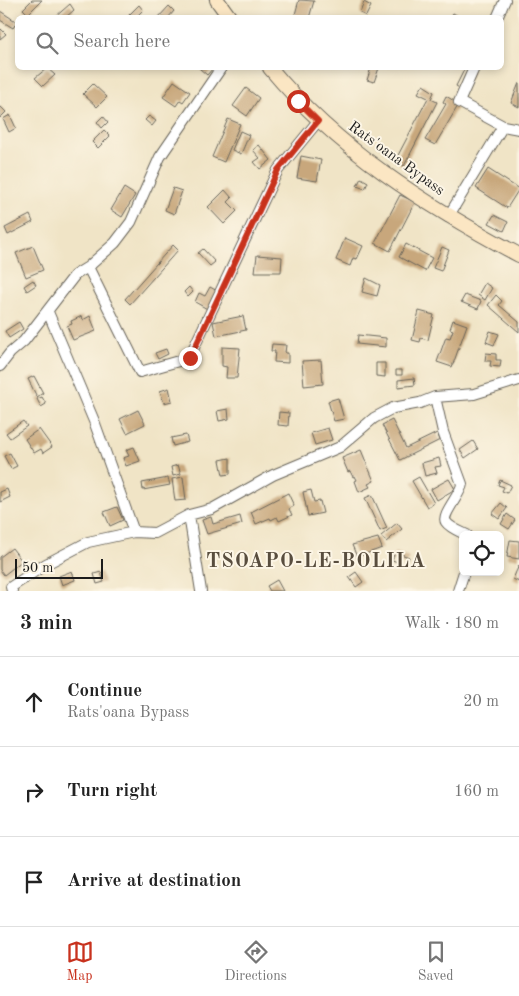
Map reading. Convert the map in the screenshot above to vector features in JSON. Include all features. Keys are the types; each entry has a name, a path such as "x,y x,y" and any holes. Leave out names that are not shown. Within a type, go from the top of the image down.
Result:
{"street":[{"path":"216,0 228,15"},
{"path":"498,15 505,0"},
{"path":"0,366 48,312 75,275 88,267 115,243 130,222 160,157 221,70"},
{"name":"Rats'oana Bypass","path":"272,70 318,121 376,167 448,217 519,255"},
{"path":"473,70 458,102 503,126 519,129"},
{"path":"88,267 140,372 190,358 278,170 318,121"},
{"path":"448,217 503,126"},
{"path":"48,312 94,421 134,532"},
{"path":"12,591 11,587 46,564 88,542 134,532 155,533 189,515 212,509 273,476 340,447 374,418 393,408 420,403 435,397 474,394 519,380"},
{"path":"435,397 443,432 462,484 461,492 445,515 445,520 447,524 460,531"},
{"path":"189,515 201,591"},
{"path":"458,591 463,576"}],"building":[{"path":"32,0 42,0 28,14 23,9"},
{"path":"299,0 314,1 310,15 295,15"},
{"path":"364,2 371,6 366,15 360,13"},
{"path":"70,4 74,10 68,15 57,15"},
{"path":"139,5 143,10 138,15 129,15"},
{"path":"169,6 174,11 171,15 161,15"},
{"path":"0,11 15,21 15,25 13,28 0,20"},
{"path":"0,30 6,34 0,39"},
{"path":"45,70 49,70 55,75 43,86 35,78"},
{"path":"201,70 211,70 207,75"},
{"path":"370,70 378,70 374,82 367,80"},
{"path":"464,70 473,70 463,90 456,86"},
{"path":"174,81 190,92 183,102 180,100 176,106 163,97"},
{"path":"519,83 519,107 511,103"},
{"path":"93,84 107,97 97,107 83,94"},
{"path":"423,85 434,92 431,99 437,102 404,166 395,161 428,98 418,93"},
{"path":"246,88 259,98 247,116 233,106"},
{"path":"446,96 459,104 435,145 425,140 446,104 443,102"},
{"path":"0,106 6,112 0,118"},
{"path":"10,115 16,128 9,132 3,119"},
{"path":"103,116 108,122 102,128 97,122"},
{"path":"149,116 156,121 152,126 145,120"},
{"path":"228,119 240,124 224,162 212,157"},
{"path":"104,130 110,136 98,148 92,142"},
{"path":"240,131 249,135 241,154 232,150"},
{"path":"259,145 271,160 260,169 254,162 260,158 253,150"},
{"path":"301,156 321,160 317,181 297,178"},
{"path":"488,169 519,189 507,208 476,188"},
{"path":"361,178 368,182 365,189 357,186"},
{"path":"124,188 135,195 122,217 111,210"},
{"path":"173,188 182,191 174,214 165,210"},
{"path":"225,190 232,198 228,202 237,211 224,224 208,207"},
{"path":"400,195 415,202 390,251 375,243"},
{"path":"30,215 33,222 8,235 5,228"},
{"path":"494,215 508,222 504,231 489,223"},
{"path":"345,238 363,246 357,259 353,258 350,266 336,260"},
{"path":"406,244 432,258 425,271 399,257"},
{"path":"173,245 178,250 130,304 125,299"},
{"path":"33,246 43,270 26,277 16,253"},
{"path":"442,247 449,250 441,271 433,268"},
{"path":"203,249 215,262 210,266 198,253"},
{"path":"257,255 282,257 281,272 255,272"},
{"path":"366,278 380,285 377,296 362,292"},
{"path":"33,280 36,285 27,291 24,286"},
{"path":"485,283 492,288 485,300 478,295"},
{"path":"189,287 193,292 188,297 184,292"},
{"path":"210,287 219,292 209,310 195,302 199,293 205,296"},
{"path":"465,295 481,301 478,309 461,302"},
{"path":"496,295 502,301 499,305 519,322 519,332 488,305"},
{"path":"419,311 434,315 428,340 421,338 420,342 412,340"},
{"path":"82,316 83,320 90,316 96,331 73,340 67,326 72,324 71,321"},
{"path":"243,316 246,330 216,336 213,322"},
{"path":"453,320 467,325 452,367 437,362 446,337 450,338 453,330 450,329"},
{"path":"19,322 23,329 9,338 5,331"},
{"path":"490,331 499,334 494,345 486,342"},
{"path":"358,335 386,338 386,347 357,344"},
{"path":"272,344 286,345 285,353 288,353 288,363 274,362 275,351 271,351"},
{"path":"222,347 240,348 237,378 226,378 227,367 222,366"},
{"path":"166,349 168,354 158,359 155,353"},
{"path":"486,353 496,354 496,360 501,360 500,367 490,366 491,361 485,361"},
{"path":"321,360 323,384 304,386 302,361"},
{"path":"376,363 385,363 385,377 376,376"},
{"path":"396,370 402,370 402,375 396,375"},
{"path":"34,376 43,393 37,397 28,379"},
{"path":"414,378 415,385 398,387 398,380"},
{"path":"169,388 172,401 164,403 160,391"},
{"path":"42,397 46,404 41,407 37,399"},
{"path":"338,398 344,419 334,421 328,401"},
{"path":"228,409 229,419 219,421 217,411"},
{"path":"138,410 145,424 127,433 120,419"},
{"path":"279,412 289,413 288,426 278,425"},
{"path":"392,420 406,448 437,433 440,440 400,460 382,425"},
{"path":"23,421 27,426 10,438 6,433"},
{"path":"328,428 332,440 315,445 311,433"},
{"path":"39,429 52,447 43,453 41,449 34,453 25,439"},
{"path":"186,435 188,442 173,446 171,438"},
{"path":"473,441 478,449 465,458 460,450"},
{"path":"134,447 140,461 126,466 123,458 129,456 126,450"},
{"path":"361,450 374,481 368,484 370,487 359,492 355,476 353,477 350,471 348,472 342,458"},
{"path":"10,453 17,466 11,469 4,456"},
{"path":"230,458 230,474 223,475 220,460"},
{"path":"439,458 441,466 435,467 437,473 425,476 422,463"},
{"path":"178,465 181,474 173,476 171,467"},
{"path":"183,477 186,500 175,501 172,479"},
{"path":"419,477 434,503 427,507 412,481"},
{"path":"168,478 170,485 143,490 142,483"},
{"path":"449,479 455,489 437,500 431,489"},
{"path":"500,480 511,485 507,493 502,491 504,487 498,485"},
{"path":"7,489 10,497 0,502 0,492"},
{"path":"311,490 314,502 320,501 323,513 308,516 303,492"},
{"path":"288,493 294,506 289,509 292,515 279,521 277,517 256,524 251,512"},
{"path":"372,495 387,528 380,531 365,498"},
{"path":"501,503 507,508 499,519 492,514"},
{"path":"117,507 123,520 110,526 104,512"},
{"path":"507,514 515,520 509,529 501,524"},
{"path":"240,516 242,524 207,534 202,520 211,517 213,524"},
{"path":"397,523 402,529 386,542 381,536"},
{"path":"378,538 382,548 357,557 352,545"},
{"path":"510,540 519,541 519,559 507,557"},
{"path":"12,548 22,561 4,575 0,570 0,557"},
{"path":"395,552 409,557 406,565 392,560"},
{"path":"519,565 519,582 513,579"},
{"path":"72,571 75,580 62,585 59,576"},
{"path":"101,572 104,582 97,584 94,574"},
{"path":"356,572 363,582 356,587 349,577"},
{"path":"277,580 283,591 270,591 267,586"}],"district":[{"name":"TSOAPO-LE-BOLILA","path":"316,562"}],"route":[{"path":"190,358 264,204 278,170 318,121 298,101"}]}
